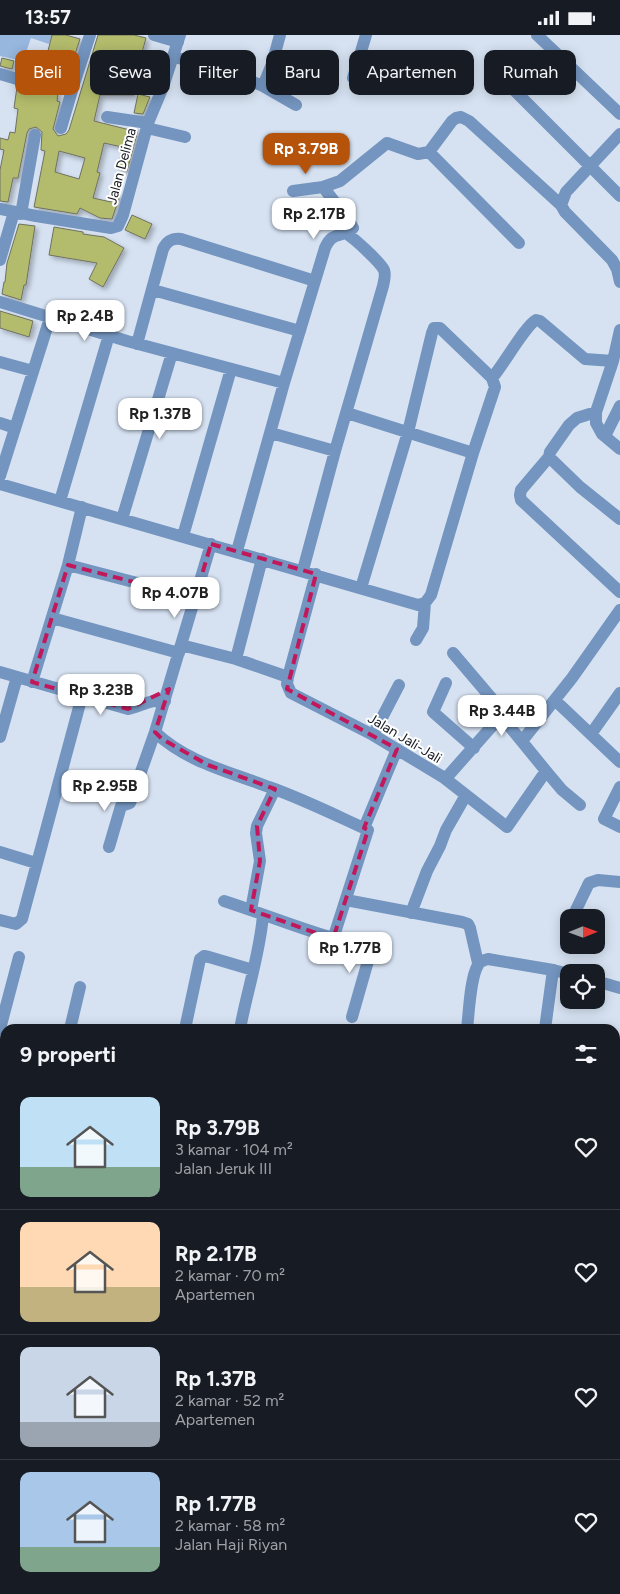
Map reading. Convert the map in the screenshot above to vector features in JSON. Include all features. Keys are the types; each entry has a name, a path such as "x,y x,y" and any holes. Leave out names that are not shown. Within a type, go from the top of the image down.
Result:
{"street":[{"path":"80,66 90,35"},
{"path":"154,35 179,39"},
{"path":"263,86 270,72 280,35"},
{"path":"361,50 366,35"},
{"path":"537,35 620,114"},
{"name":"Jalan Delima","path":"170,67 179,39"},
{"path":"174,57 218,68 263,86 296,105"},
{"path":"0,74 15,79"},
{"path":"61,128 71,95"},
{"name":"Jalan Delima","path":"0,209 111,228 118,226 123,215 147,126 160,95"},
{"path":"519,95 620,196"},
{"path":"107,117 186,137"},
{"path":"293,191 323,187 340,181 387,143 418,154 429,152 452,121 461,117 469,121 561,205 565,212 612,260 617,269 620,282"},
{"path":"561,205 566,192 620,134"},
{"path":"0,260 17,213 35,135"},
{"path":"429,152 519,243"},
{"path":"323,187 352,225 353,228 347,234"},
{"path":"237,551 284,383 329,240 335,235 347,234 355,239 383,269 385,276 303,570"},
{"path":"137,344 162,249 169,241 175,238 315,281"},
{"path":"153,289 300,331"},
{"path":"0,302 137,344 284,383"},
{"path":"0,476 50,318"},
{"path":"492,378 529,326 536,320 540,321 585,359 613,361"},
{"path":"362,588 408,432 434,328 440,328 492,378 495,387 473,453 431,595 425,603 423,628 416,640"},
{"path":"620,330 613,361 596,412 596,423 605,436 620,449"},
{"path":"60,501 109,335"},
{"path":"122,519 172,353"},
{"path":"0,362 33,371"},
{"path":"183,536 231,369"},
{"path":"605,436 620,407"},
{"path":"596,412 577,418 569,425 550,452 549,457 521,490 520,495 521,500 620,592"},
{"path":"347,413 473,453"},
{"path":"0,423 16,427"},
{"path":"271,433 335,451"},
{"path":"549,457 580,487 620,519"},
{"path":"0,484 303,570 418,605 425,603"},
{"path":"32,682 68,565 82,507"},
{"path":"108,847 121,806 130,803 155,732 211,544"},
{"path":"236,659 262,559"},
{"path":"68,565 195,598"},
{"path":"52,619 180,649 236,659 288,677 316,574"},
{"path":"522,741 572,677 620,610"},
{"path":"453,653 493,700 501,716 546,771 562,790 580,805"},
{"path":"0,672 128,709 140,707 149,701 165,701"},
{"path":"0,737 17,677"},
{"name":"Jalan Jali-Jali","path":"288,677 286,685 290,693 373,735 443,777 447,777 501,716"},
{"path":"446,683 433,712 474,748"},
{"path":"373,735 399,685"},
{"path":"591,734 620,693"},
{"path":"0,920 16,924 20,923 22,919 82,696"},
{"path":"560,705 620,762"},
{"path":"155,732 179,751 208,765 275,789 368,830 333,939"},
{"path":"364,828 397,749"},
{"path":"443,777 507,827 546,771"},
{"path":"620,787 604,819 620,827"},
{"path":"241,1024 258,950 257,912 260,861 256,833 257,826 275,789"},
{"path":"411,913 427,871 446,830 466,795"},
{"path":"0,852 36,863"},
{"path":"576,909 589,883 598,880 620,882"},
{"path":"346,900 468,924 478,963 474,975 468,1024"},
{"path":"224,901 369,950 370,954 352,1017"},
{"path":"186,1024 200,959 204,956 209,957 253,970"},
{"path":"2,1015 19,957"},
{"path":"478,963 488,959 560,971"},
{"path":"546,1024 554,969"},
{"path":"605,984 620,988"},
{"path":"71,1024 80,987"}],"highlighted area":[{"path":"211,544 316,574 287,689 397,749 364,828 368,830 333,939 251,910 260,861 257,826 275,789 208,765 162,739 155,732 169,689 128,709 32,682 68,565 195,598"}],"shaded area":[{"path":"0,35 52,35 49,44 31,38 27,50 15,50 15,59 0,56"}],"building":[{"path":"52,35 66,35 80,39 76,50 48,50"},
{"path":"98,35 134,35 146,38 143,50 93,50"},
{"path":"2,58 14,61 12,69 0,66"},
{"path":"90,61 90,95 100,95 94,121 130,130 138,130 127,171 118,169 122,147 104,143 97,172 100,173 93,198 111,202 113,193 120,195 112,219 100,218 80,208 77,214 34,207 45,151 41,150 42,132 36,127 29,129 27,133 18,178 13,178 8,202 0,201 0,170 4,150 0,149 0,138 8,140 10,132 15,133 18,109 14,108 16,95 58,95 57,101 60,102 53,129 58,136 66,134 69,130","holes":["59,151 85,158 79,179 55,172"]},
{"path":"138,95 150,97 143,114 134,113"},
{"path":"132,215 152,224 145,239 125,230"},
{"path":"19,224 35,226 26,285 24,285 21,300 2,294 7,263"},
{"path":"54,227 104,237 124,248 103,287 89,279 97,263 49,255"},
{"path":"0,311 33,321 29,337 0,328"}]}
